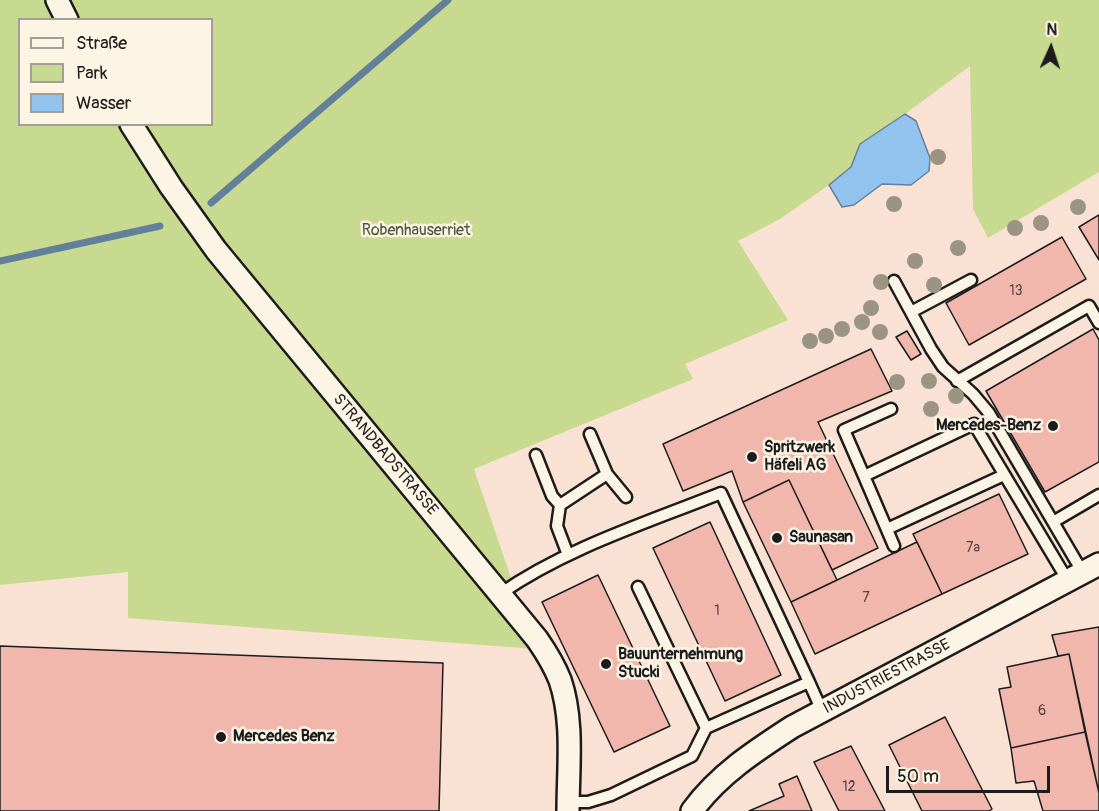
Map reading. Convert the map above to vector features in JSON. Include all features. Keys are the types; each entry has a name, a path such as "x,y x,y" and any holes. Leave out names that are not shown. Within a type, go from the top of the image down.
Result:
{"street":[{"path":"57,0 66,18"},
{"name":"STRANDBADSTRASSE","path":"132,126 171,187 216,250 537,639 550,659 565,700 568,724 568,806"},
{"name":"INDUSTRIESTRASSE","path":"692,811 705,794 746,756 792,727 1083,573"}],"lane":[{"path":"911,312 971,280"},
{"path":"894,281 943,367 973,394 989,413 1083,573"},
{"path":"957,381 1089,306 1099,323"},
{"path":"891,409 844,430 894,546"},
{"path":"864,476 974,424 1004,475 1083,573"},
{"path":"590,434 607,474 626,497"},
{"path":"536,455 552,496 560,505"},
{"path":"568,555 557,526 560,505 607,474"},
{"path":"887,529 1004,475"},
{"path":"500,594 524,578 568,555 721,493 822,711"},
{"path":"1053,522 1099,495"},
{"path":"638,587 706,728"},
{"path":"568,806 611,795 693,756 706,728 809,681"}],"green space":[{"name":"Robenhauserriet","path":"0,0 1099,0 1099,172 988,238 973,209 970,66 860,144 851,167 829,185 780,219 738,241 788,320 685,364 693,379 474,469 535,649 128,618 128,572 0,585"}],"water":[{"path":"905,114 916,121 930,158 929,171 911,185 882,184 854,205 842,207 829,185 851,167 860,144"}],"building":[{"path":"1099,215 1099,260 1079,227"},
{"path":"1062,237 1086,279 969,345 946,303"},
{"name":"Mercedes-Benz","path":"1093,329 1099,340 1099,462 1045,492 986,391"},
{"path":"907,331 921,354 911,360 896,337"},
{"name":"Spritzwerk Häfeli AG","path":"871,349 892,391 818,422 878,548 832,570 789,480 743,502 732,471 683,491 663,444"},
{"path":"789,480 837,580 791,602 743,502"},
{"path":"999,494 1028,554 942,594 913,534"},
{"path":"710,522 781,675 725,701 653,548"},
{"path":"917,542 942,594 815,654 791,602"},
{"name":"Bauunternehmung Stucki","path":"598,575 670,726 614,752 542,602"},
{"path":"1099,627 1099,793 1069,654 1058,656 1052,635"},
{"name":"Mercedes Benz","path":"0,646 443,663 439,811 0,811"},
{"path":"1069,654 1085,732 1011,748 999,689 1011,687 1007,667"},
{"path":"945,717 992,809 989,811 922,811 889,745"},
{"path":"1085,732 1099,793 1099,811 1043,811 1034,781 1016,783 1011,748"},
{"path":"851,746 885,811 839,811 814,762"},
{"path":"797,776 812,811 749,811 784,796 779,784"}],"waterway":[{"path":"211,203 448,0"},
{"path":"0,261 160,226"}],"place":[{"name":"Mercedes-Benz","path":"1053,426"},
{"name":"Spritzwerk Häfeli AG","path":"752,457"},
{"name":"Saunasan","path":"777,538"},
{"name":"Bauunternehmung Stucki","path":"606,664"},
{"name":"Mercedes Benz","path":"221,737"}]}
